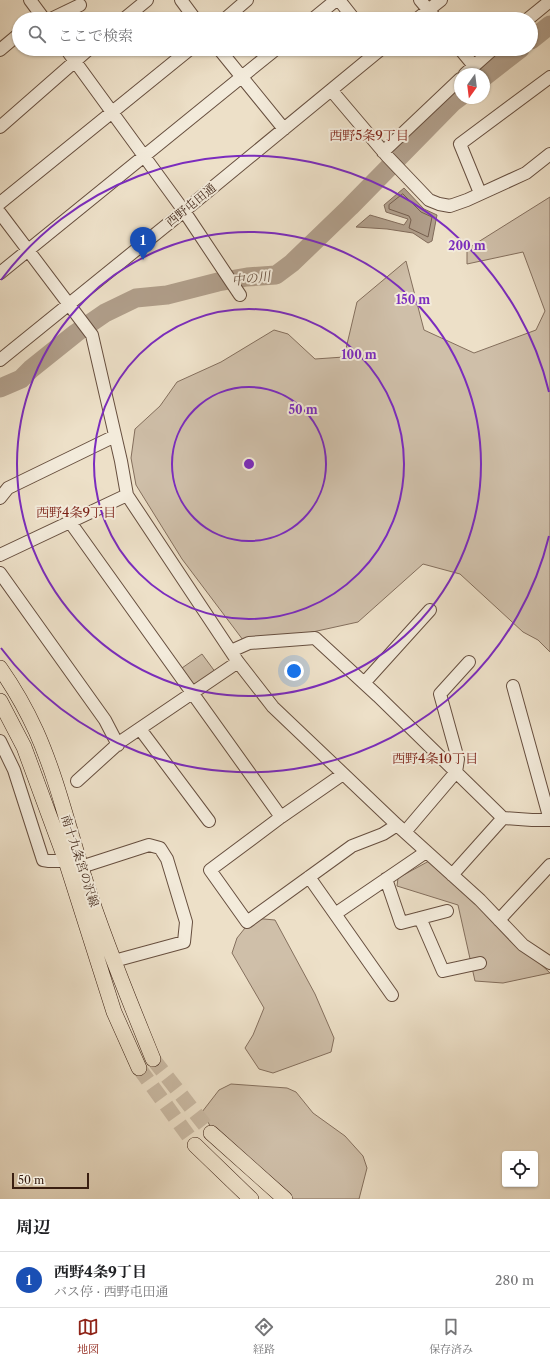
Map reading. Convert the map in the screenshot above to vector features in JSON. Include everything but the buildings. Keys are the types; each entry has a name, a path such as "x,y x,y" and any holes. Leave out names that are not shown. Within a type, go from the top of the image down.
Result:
{"main road":[{"name":"南十九条宮の沢線","path":"0,668 18,695 36,731 58,791 81,867 114,961 153,1059"},
{"name":"南十九条宮の沢線","path":"0,701 24,747 66,861 114,1012 139,1068"},
{"path":"211,1133 285,1199"},
{"path":"195,1145 252,1199"}],"street":[{"path":"30,0 39,12"},
{"path":"132,12 147,0"},
{"path":"181,0 190,12"},
{"path":"233,12 247,0"},
{"path":"322,12 338,0 348,12"},
{"path":"420,0 430,12"},
{"path":"433,12 440,0"},
{"path":"537,12 550,1"},
{"path":"60,12 80,5"},
{"path":"0,50 12,40"},
{"path":"71,56 184,211 240,295"},
{"path":"0,127 80,56"},
{"path":"0,202 181,56"},
{"path":"224,56 284,129"},
{"path":"0,273 268,56"},
{"name":"西野屯田通","path":"0,360 184,211 371,56"},
{"path":"463,56 468,68"},
{"path":"471,68 485,56"},
{"path":"480,194 460,144 550,77"},
{"path":"385,154 454,85"},
{"path":"331,90 385,154 429,200 439,204 450,206 480,194 526,173 550,154"},
{"path":"0,213 92,335 127,495 238,662 273,707 426,852 480,900 523,945 549,961"},
{"path":"0,498 4,485 115,436"},
{"path":"0,555 127,495"},
{"path":"70,522 280,817"},
{"path":"0,573 105,720 118,744"},
{"path":"364,682 430,610"},
{"path":"231,651 249,643 315,638 364,682 503,818 550,820 512,686"},
{"path":"77,781 118,744 238,662"},
{"path":"343,774 280,817 210,870 247,922 352,846 401,828 456,772 458,759 440,694 469,662"},
{"path":"140,729 209,821"},
{"path":"0,741 14,770 43,860 66,861"},
{"path":"452,875 503,818"},
{"path":"81,867 149,845 160,848 167,859 186,922 184,942 114,961"},
{"path":"334,914 426,852"},
{"path":"499,920 550,865"},
{"path":"309,877 392,995"},
{"path":"386,879 401,923 447,911"},
{"path":"420,918 442,971 480,963"}],"shaded area":[{"path":"550,197 550,652 538,640 523,632 460,574 423,564 358,622 308,633 243,640 182,559 136,485 131,458 135,429 160,406 177,382 221,362 274,330 288,334 315,359 344,357 357,302 406,261 424,330 474,353 536,330 545,311 523,252 467,264 467,249"},
{"path":"202,654 216,673 195,687 182,668"},
{"path":"429,861 451,879 550,973 503,983 475,981 458,905 397,886 398,878"},
{"path":"253,918 275,920 315,994 334,1038 331,1052 273,1073 259,1069 245,1048 253,1035 264,1008 232,953 237,938"},
{"path":"231,1084 287,1088 296,1092 313,1113 345,1136 363,1156 367,1168 359,1199 291,1199 212,1129 202,1112 219,1090"}],"water":[{"path":"404,188 424,209 437,215 432,241 428,243 413,233 387,229 356,227 370,215 404,225 408,219 386,212 384,205"}],"waterway":[{"name":"中の川","path":"538,34 550,25"},
{"name":"中の川","path":"490,72 511,56"},
{"name":"中の川","path":"0,388 21,379 31,369 76,333 105,313 136,298 167,295 218,282 247,277 276,275 292,263 350,207 454,102"}],"tunnel":[{"path":"153,1059 211,1133"},
{"path":"139,1068 195,1145"}],"place":[{"name":"西野4条9丁目","path":"143,260"}],"district":[{"name":"西野5条9丁目","path":"369,135"},
{"name":"西野4条9丁目","path":"76,512"},
{"name":"西野4条10丁目","path":"435,758"}]}
